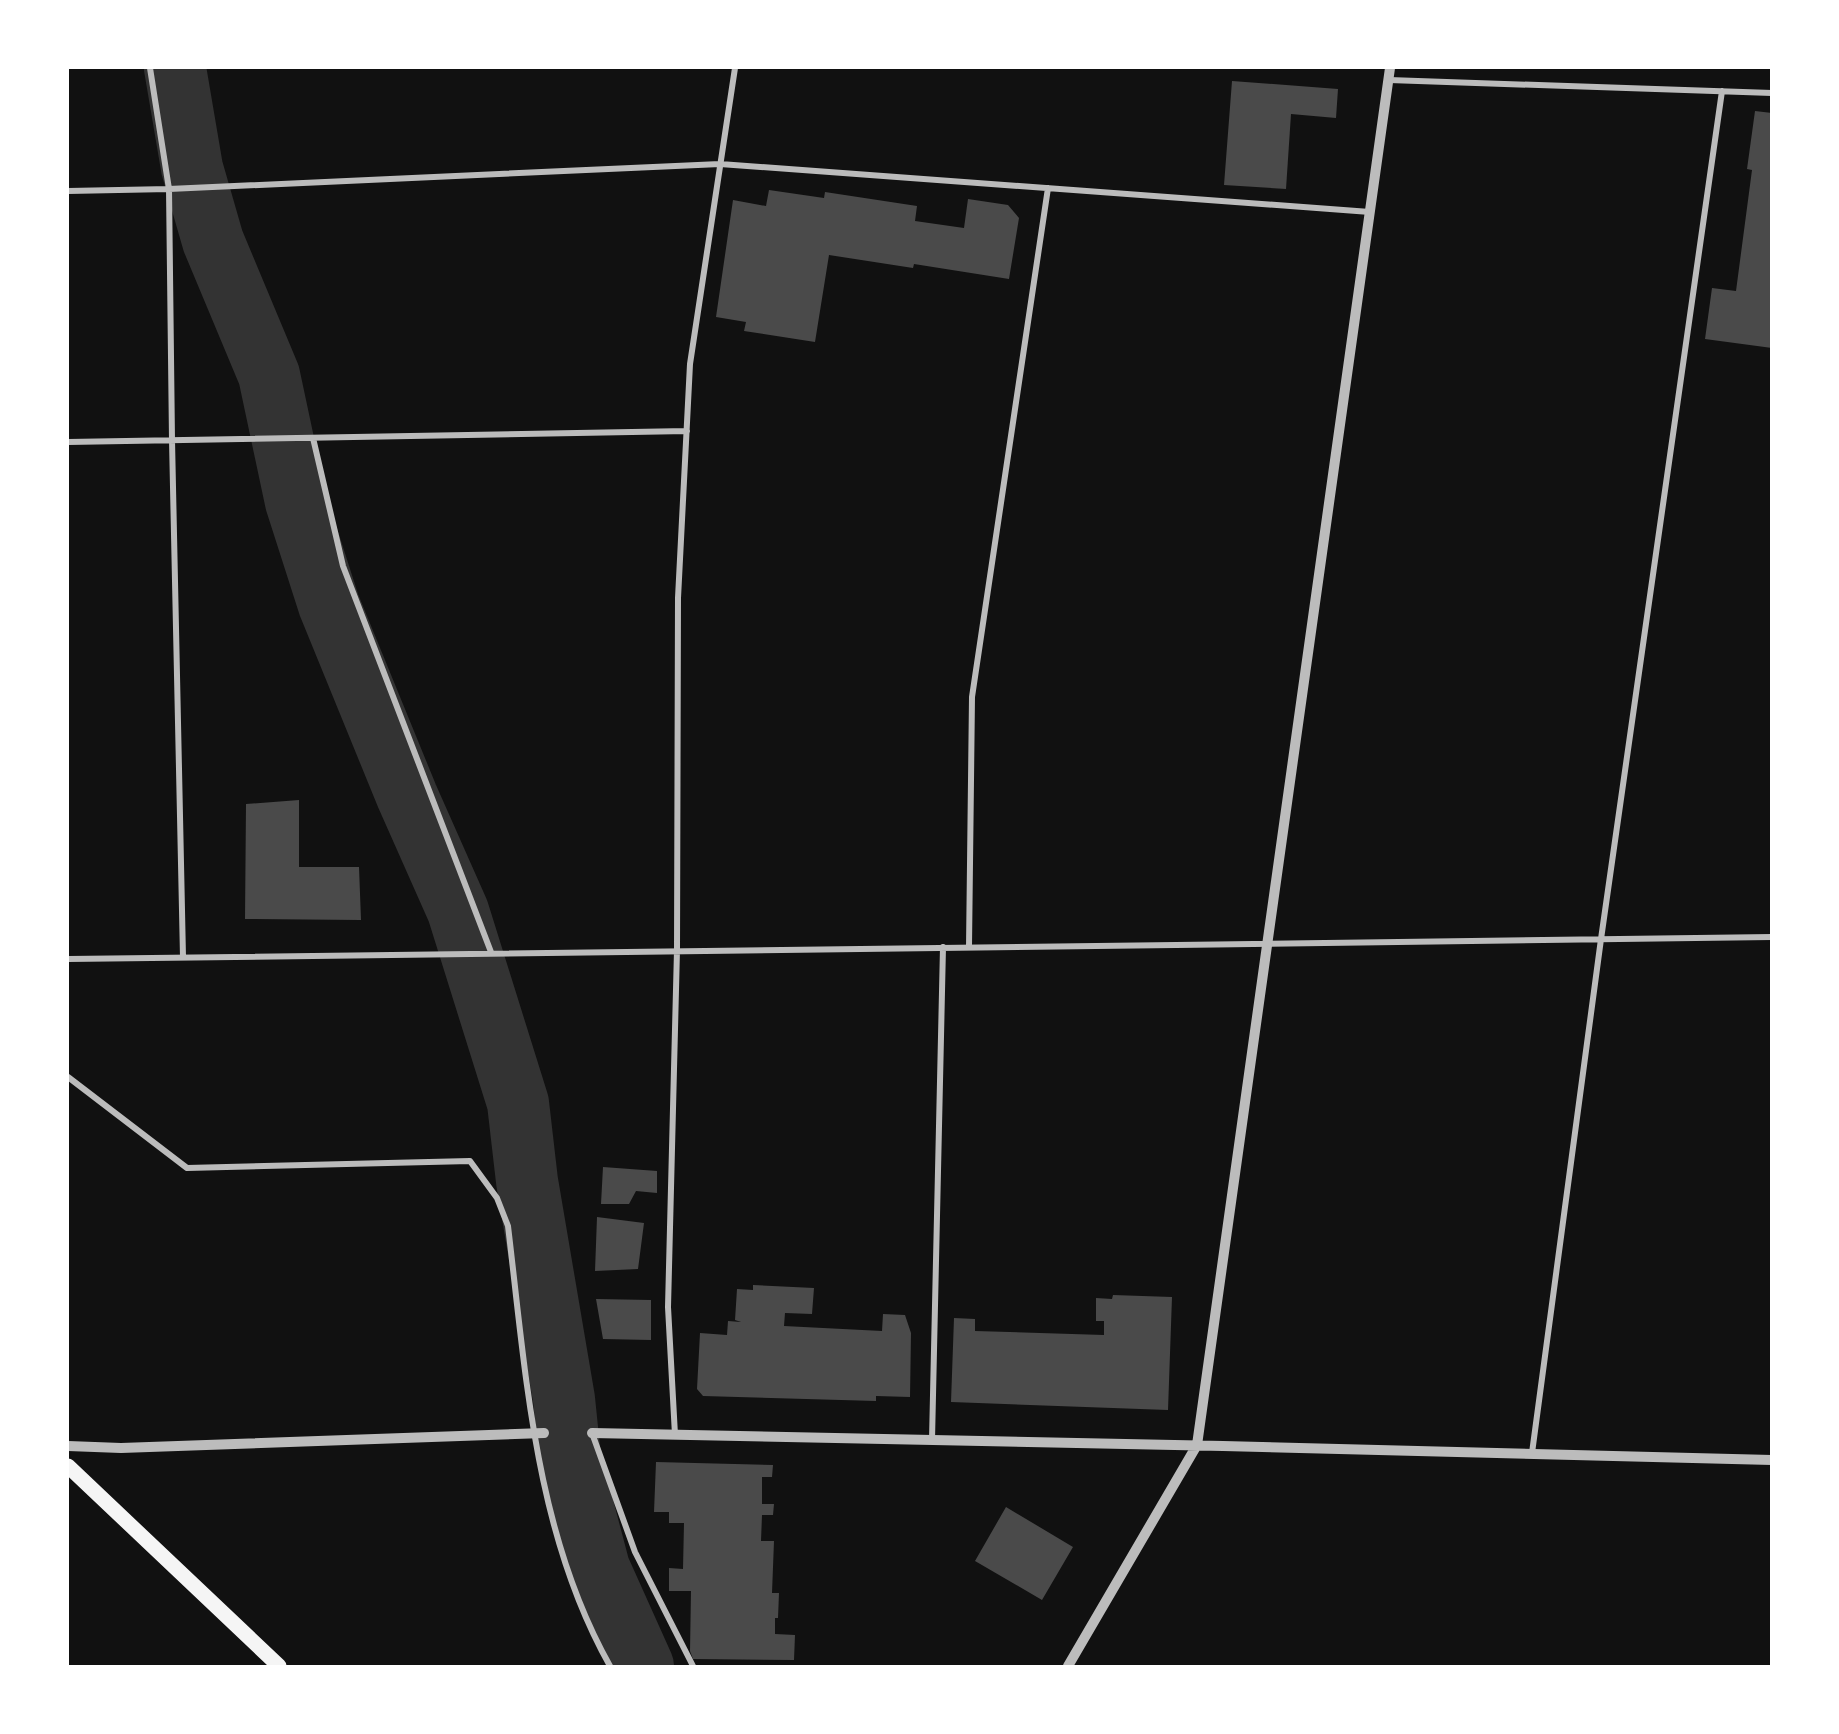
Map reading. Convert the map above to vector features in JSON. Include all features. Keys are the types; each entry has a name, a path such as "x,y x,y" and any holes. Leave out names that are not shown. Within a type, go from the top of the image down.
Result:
{"main road":[{"path":"68,1466 279,1666"}],"street":[{"path":"150,68 169,189 183,957"},
{"path":"675,1436 668,1307 677,950 678,598 690,364 735,68"},
{"path":"1068,1666 1197,1445 1390,68"},
{"path":"1389,80 1772,93"},
{"path":"1532,1453 1601,939 1722,90"},
{"path":"68,191 182,189 720,164 1370,212"},
{"path":"969,947 972,698 1048,188"},
{"path":"68,442 687,431"},
{"path":"313,438 344,566 491,951"},
{"path":"68,958 1772,937"},
{"path":"932,1440 943,947"},
{"path":"68,1077 187,1168 470,1161 497,1198 508,1226 539,1433 562,1558 591,1632 610,1666"},
{"path":"68,1446 121,1448 539,1433"},
{"path":"693,1666 635,1552 592,1433 1197,1445 1772,1460"}],"building":[{"path":"1232,81 1338,89 1336,118 1291,114 1286,189 1224,185"},
{"path":"1755,111 1772,113 1772,348 1705,339 1712,288 1736,291 1752,170 1747,169"},
{"path":"769,190 824,198 825,192 917,206 915,221 964,228 968,199 1008,205 1019,218 1009,279 914,264 913,268 829,255 815,342 744,331 746,322 716,317 733,200 766,206"},
{"path":"299,800 299,867 359,867 361,920 245,919 246,804"},
{"path":"603,1167 657,1171 657,1193 636,1191 629,1204 601,1204"},
{"path":"597,1217 644,1223 638,1269 595,1271"},
{"path":"753,1285 814,1288 812,1314 785,1313 784,1326 882,1331 883,1314 905,1315 911,1333 910,1397 876,1396 876,1401 703,1396 697,1389 700,1333 727,1335 728,1321 741,1322 735,1320 737,1289 753,1290"},
{"path":"1113,1295 1172,1297 1168,1410 951,1402 954,1318 975,1319 975,1331 1104,1335 1104,1321 1096,1321 1096,1298 1112,1299"},
{"path":"596,1299 651,1300 651,1340 603,1339"},
{"path":"656,1462 773,1465 772,1477 762,1477 762,1504 774,1504 773,1515 762,1515 761,1541 774,1541 772,1593 779,1593 775,1634 795,1635 794,1660 693,1659 690,1651 691,1591 669,1591 669,1568 683,1569 684,1523 669,1523 669,1512 654,1512"},
{"path":"1006,1507 1073,1547 1042,1600 975,1561"}],"waterway":[{"path":"175,68 192,168 213,241 269,375 296,502 329,605 407,796 458,911 518,1103 527,1181 564,1399 570,1458 599,1568 643,1666"}]}
